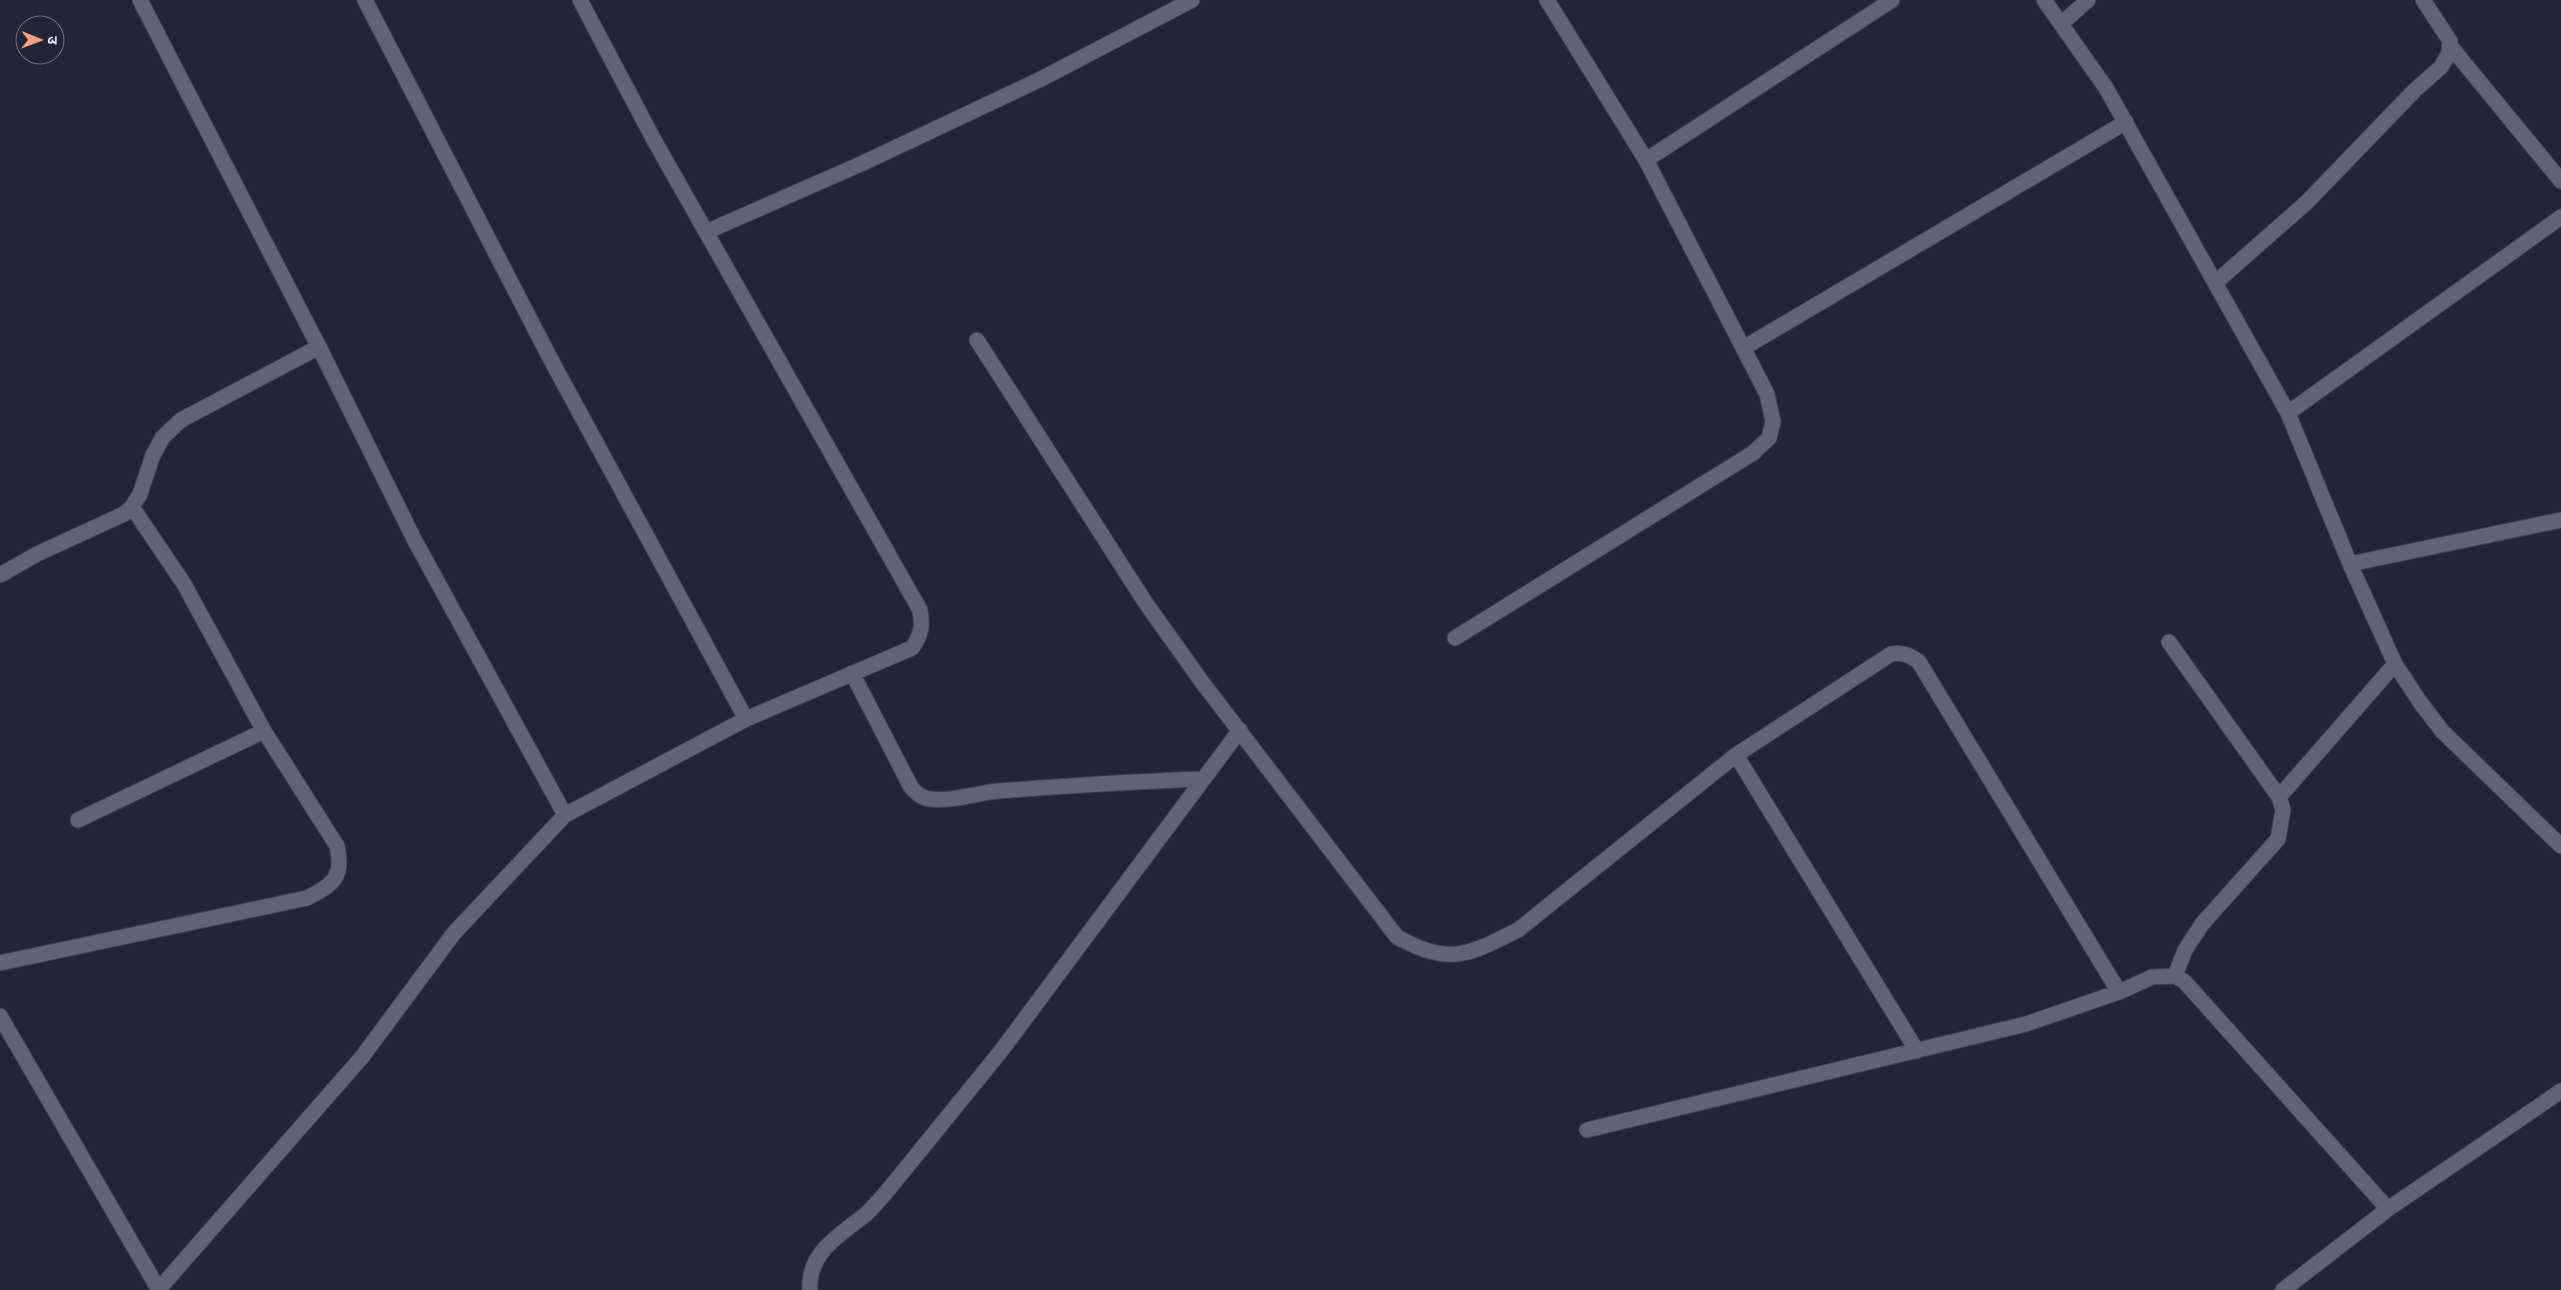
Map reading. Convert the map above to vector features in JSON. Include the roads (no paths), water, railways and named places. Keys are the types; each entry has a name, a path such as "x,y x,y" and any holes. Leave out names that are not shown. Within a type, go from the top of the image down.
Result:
{"street":[{"path":"140,0 319,347 414,539 565,815"},
{"path":"365,0 550,358 746,719"},
{"path":"0,1016 159,1289 362,1057 454,933 565,815 746,719 912,648 920,637 922,624 920,610 706,232 580,0"},
{"path":"706,232 863,163 1032,83 1192,0"},
{"path":"1455,638 1753,453 1769,438 1774,422 1772,408 1745,347 1646,160 1547,0"},
{"path":"1646,160 1892,0"},
{"path":"2044,0 2106,88 2288,413 2350,564 2396,664 2420,702 2442,731 2561,846"},
{"path":"2061,24 2088,0"},
{"path":"2423,0 2449,38 2451,47 2561,181"},
{"path":"2215,282 2307,202 2415,90 2441,67 2451,47"},
{"path":"1745,347 2126,122"},
{"path":"2288,413 2561,217"},
{"path":"977,340 1146,602 1240,730 1397,936 1421,950 1445,954 1466,953 1482,948 1518,930 1736,755 1891,654 1901,653 1919,662 2119,992"},
{"path":"0,575 37,554 124,514 132,507 140,494 153,455 163,437 181,420 319,347"},
{"path":"0,963 307,898 325,889 334,881 339,871 340,860 337,846 264,731 184,584 132,507"},
{"path":"2350,564 2561,520"},
{"path":"2169,642 2279,797 2283,810 2278,839 2202,924 2185,950 2175,976"},
{"path":"2279,797 2396,664"},
{"path":"852,673 911,787 916,794 928,799 942,800 978,793 1126,781 1203,779"},
{"path":"810,1290 811,1269 817,1258 830,1243 867,1213 884,1195 995,1058 1240,730"},
{"path":"78,820 264,731"},
{"path":"1736,755 1917,1051"},
{"path":"1586,1130 2026,1024 2119,992 2152,976 2175,976 2184,981 2388,1209"},
{"path":"2283,1290 2388,1209 2561,1091"}]}
